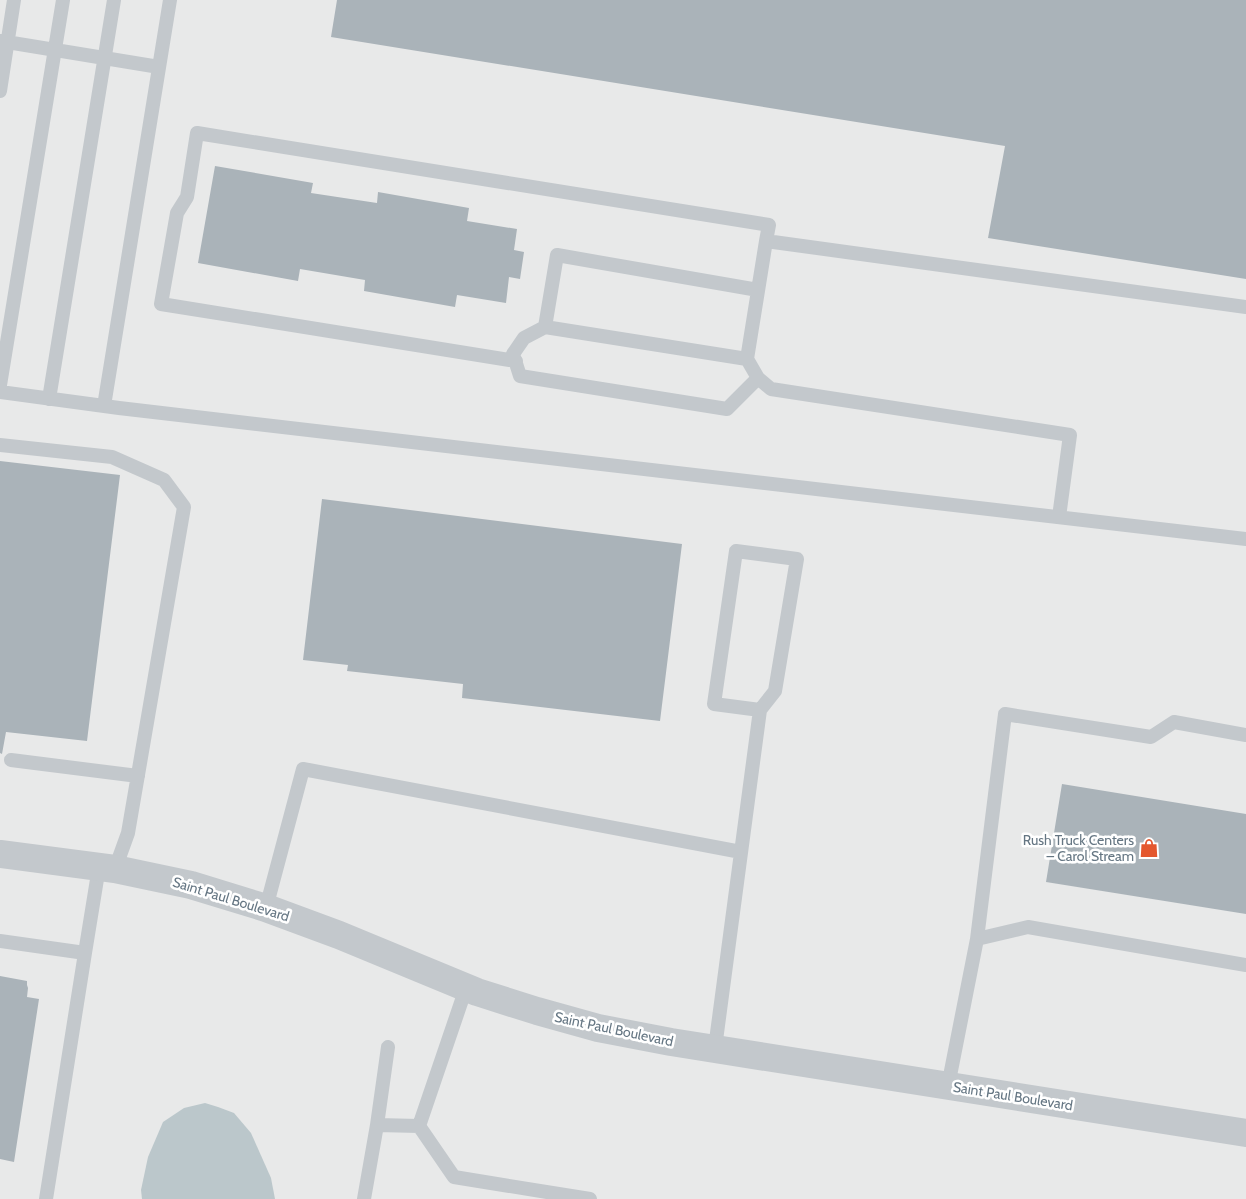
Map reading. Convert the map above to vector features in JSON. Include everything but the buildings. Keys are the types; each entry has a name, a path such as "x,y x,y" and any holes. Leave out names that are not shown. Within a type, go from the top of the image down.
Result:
{"street":[{"name":"Saint Paul Boulevard","path":"0,854 107,868 191,885 266,908 339,935 466,988 598,1028 1246,1133"}],"lane":[{"path":"0,92 4,42 14,0"},
{"path":"0,386 62,0"},
{"path":"50,399 114,0"},
{"path":"104,406 170,0"},
{"path":"4,42 159,67"},
{"path":"516,361 161,304 177,213 187,197 197,133 769,225 747,360 758,378 771,389 1070,435 1059,517"},
{"path":"766,241 1246,307"},
{"path":"545,328 557,255 758,290"},
{"path":"747,360 545,328 524,338 513,354 520,376 727,410 758,378"},
{"path":"0,392 104,406 1246,538"},
{"path":"0,445 112,457 164,480 184,507 128,833 107,868 85,953 46,1199"},
{"path":"715,1048 760,710 775,691 797,559 736,551 714,704 760,710"},
{"path":"948,1086 977,939 1005,714 1151,737 1174,722 1246,735"},
{"path":"11,760 138,776"},
{"path":"266,908 303,769 741,852"},
{"path":"977,939 1028,927 1246,965"},
{"path":"0,941 85,953"},
{"path":"419,1126 466,988"},
{"path":"364,1199 388,1048"},
{"path":"377,1126 419,1126"},
{"path":"419,1126 454,1178 590,1199"}],"shaded area":[{"path":"0,0 1246,0 1246,1199 0,1199"},
{"path":"205,1103 234,1113 251,1133 271,1178 275,1199 142,1199 141,1190 148,1157 163,1122 184,1108"}],"place":[{"name":"Rush Truck Centers – Carol Stream","path":"1149,848"}]}
